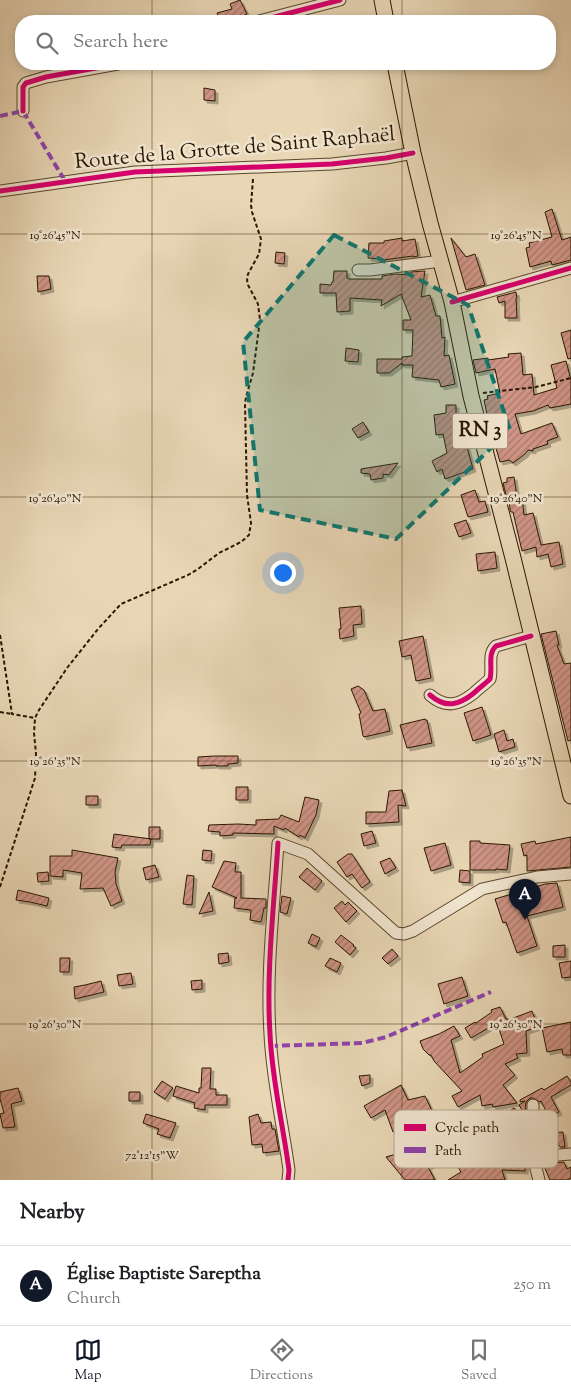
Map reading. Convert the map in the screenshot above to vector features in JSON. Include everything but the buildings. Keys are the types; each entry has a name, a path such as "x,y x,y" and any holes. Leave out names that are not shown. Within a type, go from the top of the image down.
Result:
{"main road":[{"path":"382,0 385,15"},
{"name":"RN 3","path":"396,70 413,153 452,302 471,396 571,796"}],"street":[{"path":"282,15 340,0"},
{"path":"23,111 23,87 26,83 46,77 85,70"},
{"name":"Route de la Grotte de Saint Raphaël","path":"0,191 135,172 356,162 413,153"},
{"path":"358,270 440,261"},
{"path":"452,302 571,268"},
{"path":"430,695 442,703 450,704 464,701 490,679 492,653 496,646 531,636"},
{"path":"288,1180 289,1170 270,1046 269,1019 269,979 278,843 308,854 396,933 404,934 413,931 476,891 537,877 571,874"},
{"path":"533,1105 533,1110"},
{"path":"558,1155 571,1154"}],"path":[{"path":"0,887 35,778 35,718 68,668 98,628 121,604 188,575 219,552 241,542 249,535 251,523 247,495 246,396 253,373 260,320 258,304 247,280 248,274 259,254 261,239 251,206 254,166"},
{"path":"471,396 536,387 571,378"},
{"path":"0,635 12,714"},
{"path":"0,712 35,718"}],"highlighted area":[{"path":"334,235 468,305 510,430 396,539 260,510 243,342"}],"marked path":[{"path":"0,116 23,111 65,181"},
{"path":"270,1046 362,1043 386,1037 491,992"}],"cycle path":[{"path":"282,15 340,0"},
{"path":"23,111 23,87 26,83 46,77 85,70"},
{"path":"0,191 135,172 332,164 413,153"},
{"path":"452,302 571,268"},
{"path":"430,695 447,704 458,703 474,693 490,679 491,657 496,646 531,636"},
{"path":"278,843 270,963 269,1010 271,1051 289,1170 288,1180"}],"place":[{"name":"Église Baptiste Sareptha","path":"525,920"}]}
